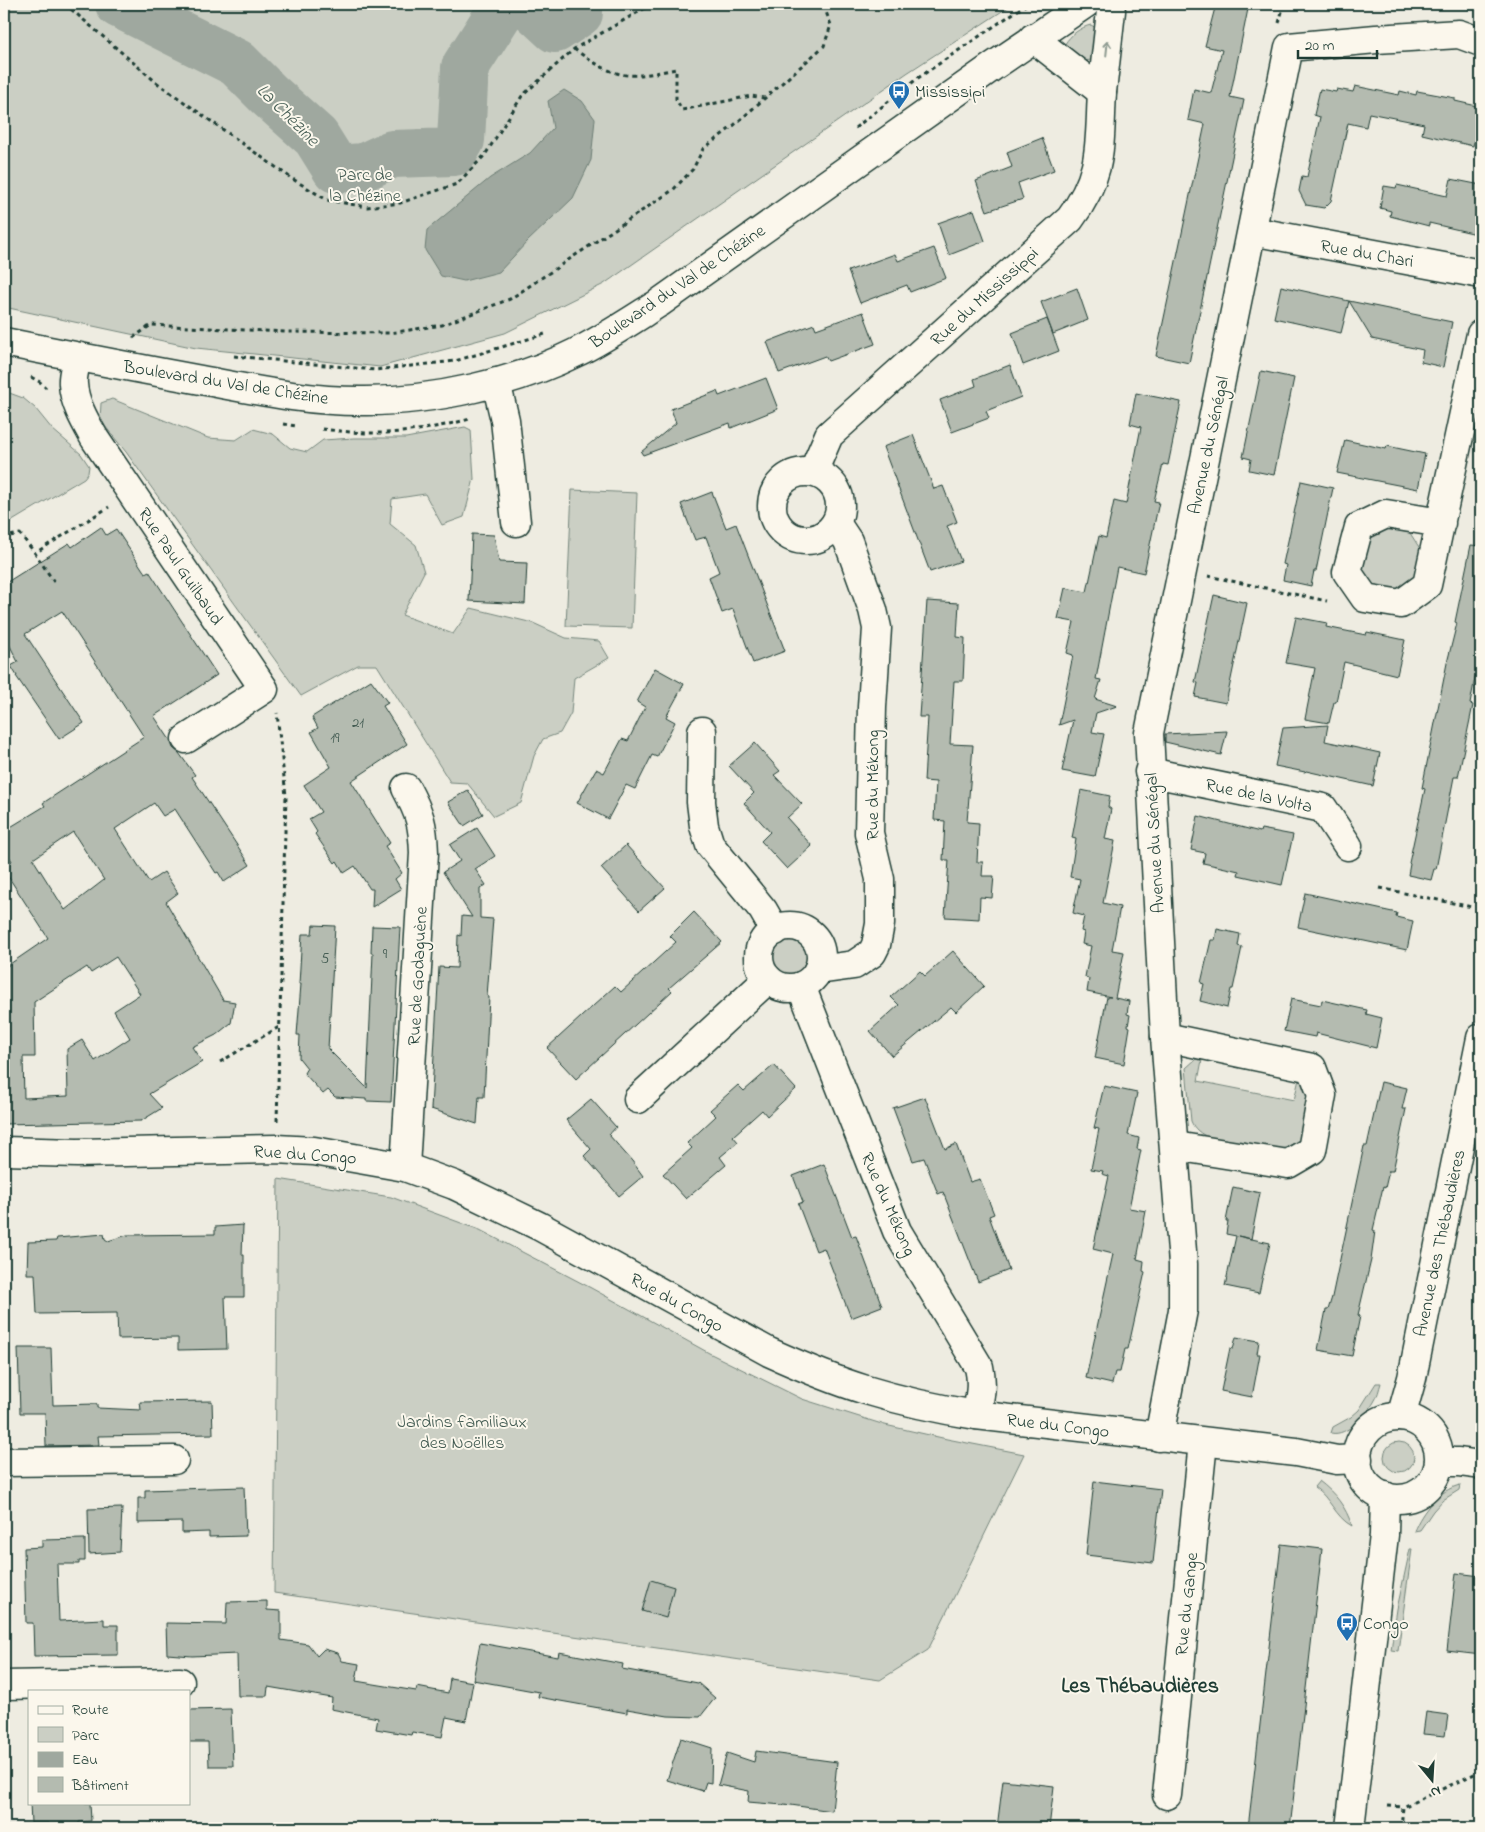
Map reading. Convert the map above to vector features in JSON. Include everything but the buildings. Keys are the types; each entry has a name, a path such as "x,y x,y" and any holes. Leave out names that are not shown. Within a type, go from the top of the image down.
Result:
{"street":[{"name":"Boulevard du Val de Chézine","path":"4,342 241,388 318,399 366,402 424,398 496,382 575,354 605,337 659,302 1033,38 1085,4"},
{"name":"Rue du Mississippi","path":"813,472 829,435 1070,219 1082,203 1094,178 1098,156 1102,92 1111,11 1109,4"},
{"name":"Avenue du Sénégal","path":"1159,1437 1183,1310 1183,1264 1165,1037 1148,733 1289,47 1458,34 1481,42"},
{"path":"1033,38 1102,92"},
{"name":"Rue du Chari","path":"1252,231 1481,274"},
{"path":"1441,523 1481,334"},
{"name":"Rue Paul Guilbaud","path":"77,357 73,388 83,415 95,439 264,688"},
{"path":"496,382 505,420 516,522"},
{"path":"803,471 824,476 833,484 840,498 840,516 836,523 824,535 814,539 798,539 788,535 778,527 772,513 772,497 776,488 783,480 803,471"},
{"name":"Rue du Mékong","path":"836,523 848,540 873,610 877,628 872,707 869,832 880,879 880,924 876,945 872,953 854,965 809,978 898,1231 979,1367 982,1384 976,1415"},
{"path":"186,739 264,688"},
{"path":"702,730 700,802 704,826 710,845 763,910 775,931"},
{"name":"Rue de la Volta","path":"1149,772 1323,808 1348,846"},
{"name":"Rue de Godaguène","path":"405,1167 424,853 419,812 406,788"},
{"path":"794,926 811,934 817,942 821,961 809,978 792,988 783,987 768,979 762,971 760,962 760,953 767,936 784,927 794,926"},
{"path":"638,1099 768,979"},
{"path":"1165,1037 1312,1068 1322,1095 1312,1150 1288,1164 1174,1146"},
{"name":"Avenue des Thébaudières","path":"1401,1417 1410,1387 1481,1038"},
{"name":"Rue du Congo","path":"4,1151 77,1153 276,1149 314,1151 405,1167 454,1185 539,1226 745,1340 794,1363 866,1390 938,1408 976,1415 1296,1452 1337,1460 1358,1459"},
{"path":"1401,1417 1419,1422 1430,1431 1438,1448 1439,1462 1437,1472 1431,1481 1420,1492 1406,1498 1385,1496 1376,1492 1366,1482 1361,1473 1358,1459 1362,1440 1373,1425 1386,1419 1401,1417"},
{"name":"Rue du Gange","path":"1167,1795 1203,1442"},
{"path":"4,1462 174,1460"},
{"path":"1439,1462 1481,1465"},
{"path":"1350,1828 1384,1535 1385,1496"},
{"path":"4,1685 180,1682"}],"path":[{"path":"66,4 156,82 291,178 327,200 367,208 400,204 456,184 485,155 522,96 574,49 652,4"},
{"path":"133,338 151,325 285,332 390,333 442,325 510,299 673,190 693,169 703,149 732,128 824,46 831,25 823,4"},
{"path":"850,132 918,78 1027,4"},
{"path":"1278,26 1284,4"},
{"path":"574,49 602,66 621,74 647,74 676,69 676,99 682,110 751,96 765,98"},
{"path":"226,355 376,370 455,361 551,332"},
{"path":"124,336 142,340"},
{"path":"35,553 112,505"},
{"path":"4,540 20,534 54,582"},
{"path":"1199,575 1327,601"},
{"path":"264,688 274,704 277,714 285,777 277,1128"},
{"path":"1380,888 1472,907"},
{"path":"220,1062 280,1027"},
{"path":"1388,1806 1403,1807 1481,1771"},
{"path":"1400,1828 1403,1807"}],"green space":[{"name":"Parc de la Chézine","path":"4,4 1013,4 907,73 604,284 505,333 380,367 196,348 4,307"},
{"path":"1091,25 1096,28 1093,58 1084,61 1066,47 1065,44 1076,32"},
{"path":"4,391 23,398 35,408 52,429 81,454 89,466 88,473 84,478 4,526"},
{"path":"112,399 208,438 236,440 253,429 273,434 290,448 307,452 323,440 406,438 465,427 471,430 474,479 464,517 442,525 425,494 392,499 390,524 416,545 424,572 402,615 453,634 471,608 533,623 566,638 599,641 609,658 574,678 571,713 560,733 543,739 534,756 521,803 494,816 467,783 450,782 377,665 358,665 301,696 126,452 100,420 101,403"},
{"path":"572,490 637,493 632,628 566,626"},
{"path":"1387,528 1410,533 1424,555 1418,582 1397,594 1373,589 1360,569 1367,540"},
{"path":"791,937 804,943 810,956 804,969 791,975 778,969 772,956 778,943"},
{"path":"1196,1059 1202,1060 1198,1081 1294,1100 1299,1079 1302,1080 1310,1091 1300,1145 1288,1153 1208,1137 1198,1131 1191,1121 1186,1068"},
{"name":"Jardins familiaux des Noëlles","path":"278,1179 391,1197 480,1230 709,1353 802,1399 885,1425 1024,1454 928,1650 880,1680 274,1593"},
{"path":"1376,1383 1381,1383 1376,1397 1362,1418 1343,1432 1331,1433 1333,1427 1359,1410"},
{"path":"1399,1442 1410,1446 1414,1457 1410,1468 1399,1472 1388,1468 1384,1457 1388,1446"},
{"path":"1319,1481 1339,1501 1347,1513 1352,1526 1341,1518 1320,1491 1314,1487"},
{"path":"1460,1485 1459,1490 1443,1500 1433,1511 1420,1530 1414,1531 1422,1516 1438,1496"},
{"path":"1410,1549 1412,1549 1398,1651 1391,1650 1397,1609"}],"water":[{"path":"564,90 582,101 595,119 591,160 573,198 499,272 464,281 441,276 425,250 427,230 490,178 530,153 553,128 548,101"}],"waterway":[{"name":"La Chézine","path":"119,4 237,63 316,137 336,169 364,167 392,154 454,152 461,140 465,67 505,4"},
{"name":"La Chézine","path":"528,4 555,29 579,13 579,4"}],"place":[{"name":"Mississipi","path":"899,110"},
{"name":"Congo","path":"1347,1642"}],"district":[{"name":"Les Thébaudières","path":"1140,1684"}]}
